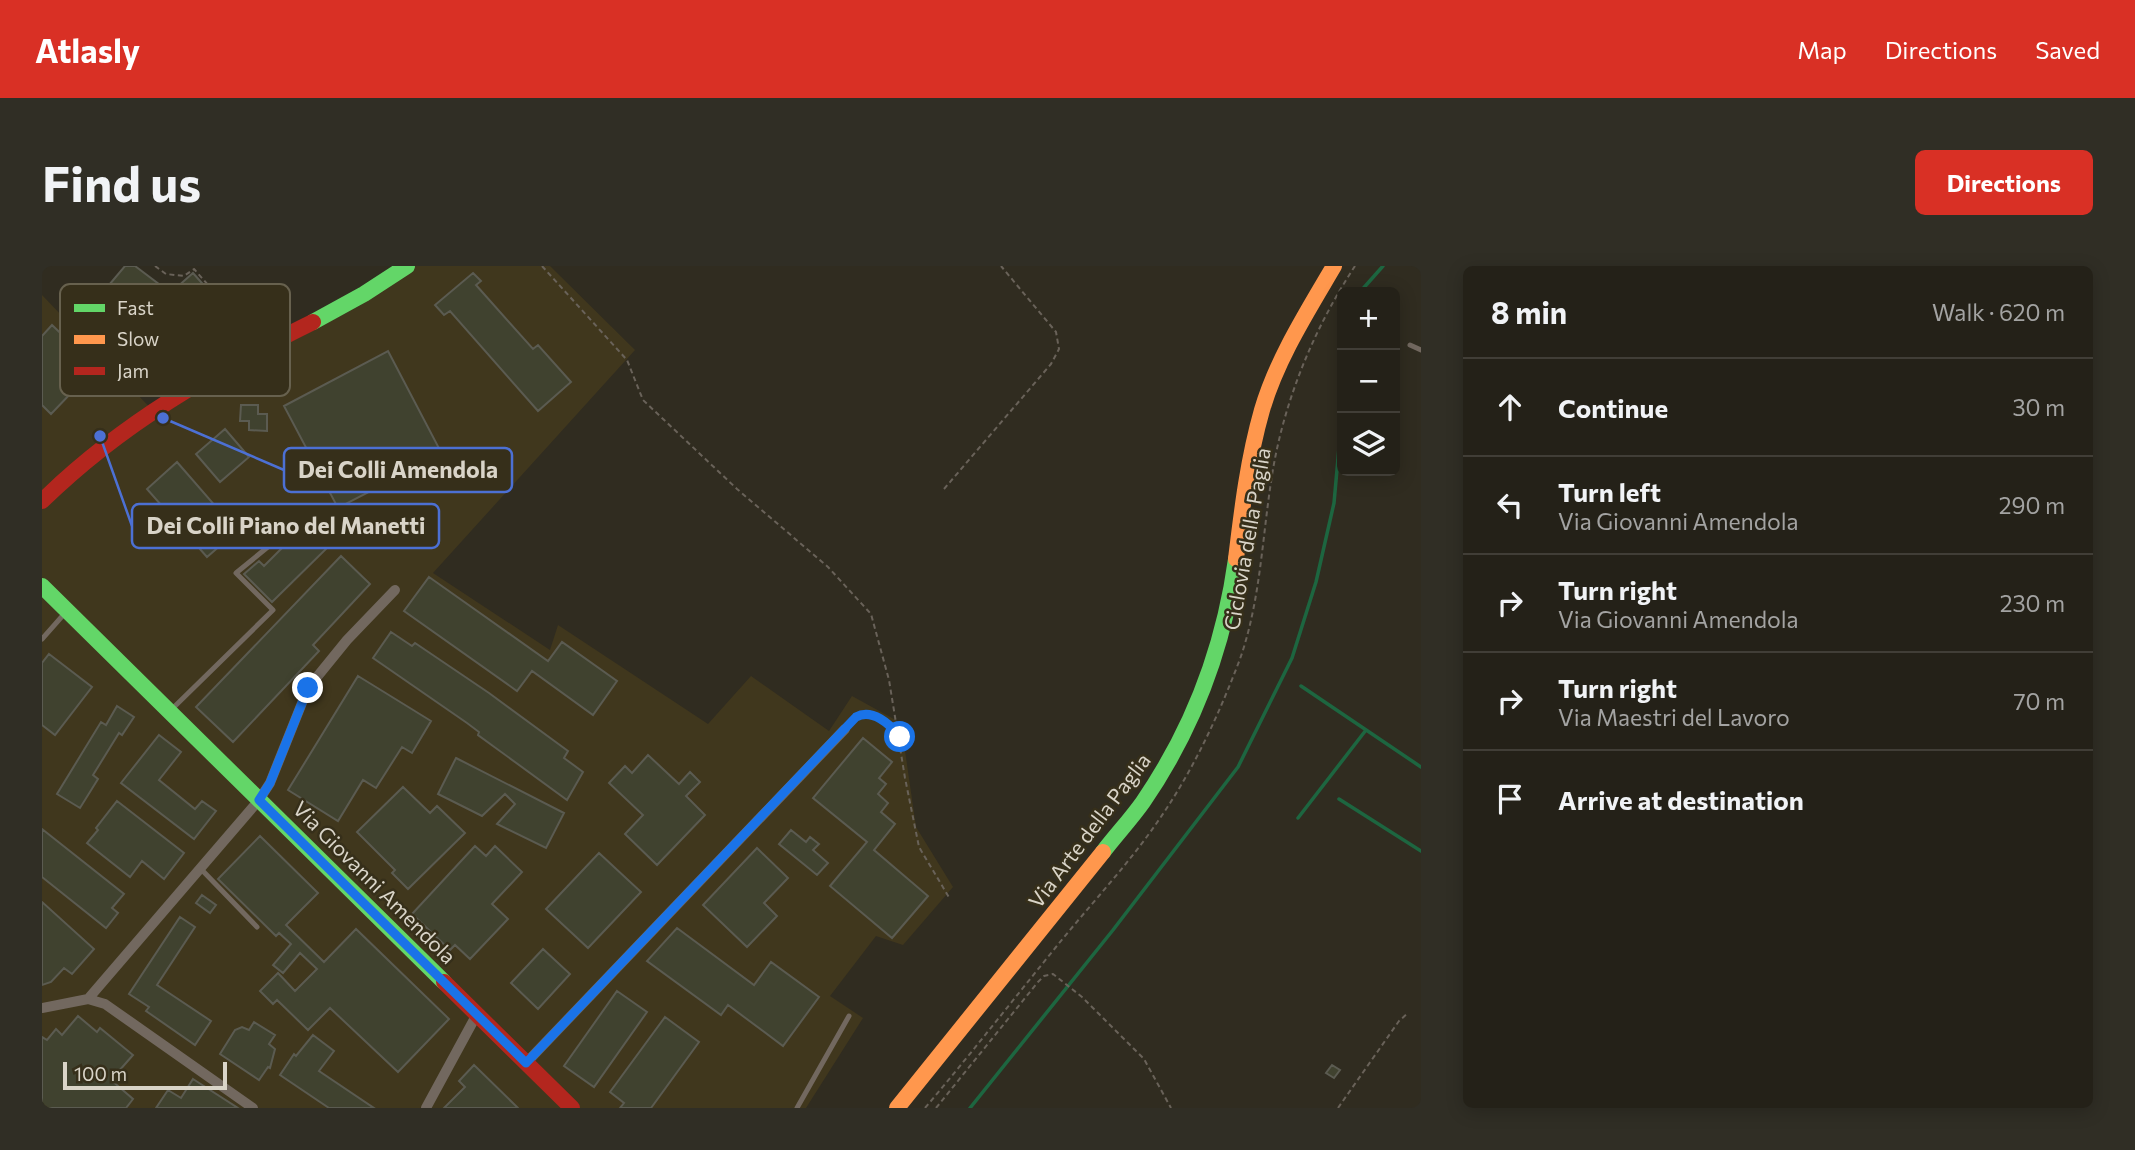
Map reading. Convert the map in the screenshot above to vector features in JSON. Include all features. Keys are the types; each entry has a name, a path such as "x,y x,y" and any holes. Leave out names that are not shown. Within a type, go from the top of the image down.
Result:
{"street":[{"path":"290,333 378,287 407,266"},
{"name":"Via Arte della Paglia","path":"897,1108 1143,803 1183,735 1212,667 1230,602 1247,473 1263,408 1290,342 1334,266"},
{"path":"42,501 77,468 134,423 177,396"},
{"name":"Via Giovanni Amendola","path":"42,586 572,1108"},
{"path":"88,999 259,800 270,783 308,688 347,640 395,590"},
{"path":"526,1063 845,729"},
{"path":"42,1009 88,999 105,1004 253,1108"},
{"path":"426,1108 477,1014"}],"lane":[{"path":"1410,345 1421,351"},
{"path":"169,712 273,610 236,573 307,515 336,546"},
{"path":"42,639 67,611"},
{"path":"200,868 257,927"},
{"path":"797,1108 849,1016"}],"path":[{"path":"155,266 166,274 184,276 194,269 207,284"},
{"path":"542,266 627,360 643,400 737,489 828,567 871,614 889,680 919,847 950,899"},
{"path":"944,489 1051,364 1059,349 1056,332 1001,266"},
{"name":"Ciclovia della Paglia","path":"925,1108 1156,825 1193,765 1219,712 1254,608 1273,471 1289,406 1311,346 1342,285 1355,266"},
{"path":"845,729 856,717 869,714 894,729 900,737"},
{"path":"936,1108 1038,982 1044,976 1053,974 1082,997 1144,1059 1171,1108"},
{"path":"1338,1108 1399,1021 1408,1013"}],"shaded area":[{"path":"409,266 550,266 635,350 433,573 550,650 558,625 708,724 751,676 829,731 852,696 901,723 916,827 953,887 903,945 876,936 830,996 863,1018 806,1108 42,1108 42,295 60,314 60,396 139,396 159,417 192,396 290,396 290,342 361,305"}],"building":[{"path":"125,266 135,266 159,284 110,284"},
{"path":"193,273 203,284 181,284"},
{"path":"473,273 481,281 476,285 533,349 538,345 571,382 538,411 450,311 444,315 435,305"},
{"path":"52,325 60,333 60,396 68,396 51,414 42,405 42,336"},
{"path":"388,351 442,454 338,508 284,406"},
{"path":"241,405 258,405 258,414 267,414 267,431 249,430 249,421 240,421"},
{"path":"225,429 249,457 220,482 196,454"},
{"path":"177,462 237,531 207,557 147,489"},
{"path":"307,523 329,546 272,602 244,574 259,561 264,566"},
{"path":"341,556 370,584 313,645 319,651 233,742 196,707"},
{"path":"429,577 548,661 562,642 617,681 593,715 532,671 517,691 404,611"},
{"path":"391,632 412,646 415,643 568,751 564,758 583,772 567,800 478,735 479,732 467,723 373,658"},
{"path":"49,654 92,687 55,735 42,725 42,663"},
{"path":"358,676 431,721 412,753 402,747 376,788 363,780 338,821 288,790"},
{"path":"117,706 134,717 122,735 119,733 93,775 98,779 80,808 57,794 101,722 106,725"},
{"path":"159,735 181,752 159,780 195,809 202,801 216,811 194,839 121,783"},
{"path":"863,738 892,762 879,778 886,784 878,794 888,803 881,812 895,824 874,850 928,896 892,938 830,886 867,842 813,798"},
{"path":"648,755 679,784 690,772 700,782 686,796 705,815 657,865 625,834 643,815 609,783 625,766 632,773"},
{"path":"456,758 564,813 546,848 497,824 515,804 505,794 482,816 438,794"},
{"path":"403,787 430,813 437,806 465,833 408,889 392,873 395,870 357,832"},
{"path":"117,801 184,853 164,879 142,861 130,877 87,843"},
{"path":"42,829 124,894 112,908 118,913 106,928 42,877"},
{"path":"791,830 806,842 810,837 819,844 813,850 828,863 817,875 779,844"},
{"path":"260,836 318,893 286,925 324,962 356,929 449,1019 398,1072 330,1008 308,1030 277,1000 273,1004 260,991 278,973 295,991 317,969 300,953 283,973 273,965 291,944 279,933 276,936 218,879"},
{"path":"475,846 486,856 495,846 522,872 492,904 508,919 470,959 455,945 450,950 412,914"},
{"path":"757,848 788,878 764,903 777,916 747,947 703,905"},
{"path":"599,853 641,892 588,948 546,909"},
{"path":"202,895 216,905 210,913 196,903"},
{"path":"42,902 94,949 72,974 64,968 51,982 42,985"},
{"path":"180,917 195,927 157,985 211,1021 195,1045 146,1011 149,1007 129,994"},
{"path":"677,928 754,985 771,962 819,997 783,1046 728,1005 721,1015 647,961"},
{"path":"543,949 570,974 538,1009 511,983"},
{"path":"617,991 647,1012 594,1087 564,1066"},
{"path":"78,1016 97,1032 100,1028 133,1055 111,1080 133,1099 126,1108 42,1108 42,1037 47,1040 56,1029 62,1035"},
{"path":"665,1017 699,1042 651,1108 620,1108 624,1103 610,1092"},
{"path":"254,1022 275,1035 269,1044 275,1049 270,1068 268,1067 259,1080 220,1054 235,1030 242,1027 249,1030"},
{"path":"313,1035 334,1051 319,1071 374,1108 329,1108 280,1075 294,1054 296,1056"},
{"path":"474,1065 518,1108 444,1108 465,1087 459,1081"},
{"path":"1332,1065 1340,1070 1334,1078 1326,1073"},
{"path":"193,1079 238,1108 156,1108 168,1090 181,1098"}],"waterway":[{"path":"1364,287 1383,266"},
{"path":"970,1108 1113,930 1238,767 1292,658 1316,582 1334,503 1341,425 1340,350"},
{"path":"1301,686 1421,767"},
{"path":"1298,818 1366,730"},
{"path":"1339,799 1421,851"}],"traffic: fast":[{"path":"313,322 407,266"},
{"path":"1103,852 1143,802 1191,716 1214,655 1231,591 1236,559"},
{"path":"42,586 444,982"}],"traffic: slow":[{"path":"1236,559 1249,465 1268,391 1294,336 1334,266"},
{"path":"897,1108 1103,852"}],"traffic: jam":[{"path":"290,334 313,322"},
{"path":"42,501 104,447 178,396"},
{"path":"444,982 572,1108"}],"place":[{"name":"Dei Colli Amendola","path":"163,418"},
{"name":"Dei Colli Piano del Manetti","path":"100,436"}],"route":[{"path":"308,688 270,783 259,800 526,1063 856,717 869,714 879,718 900,737"}]}
